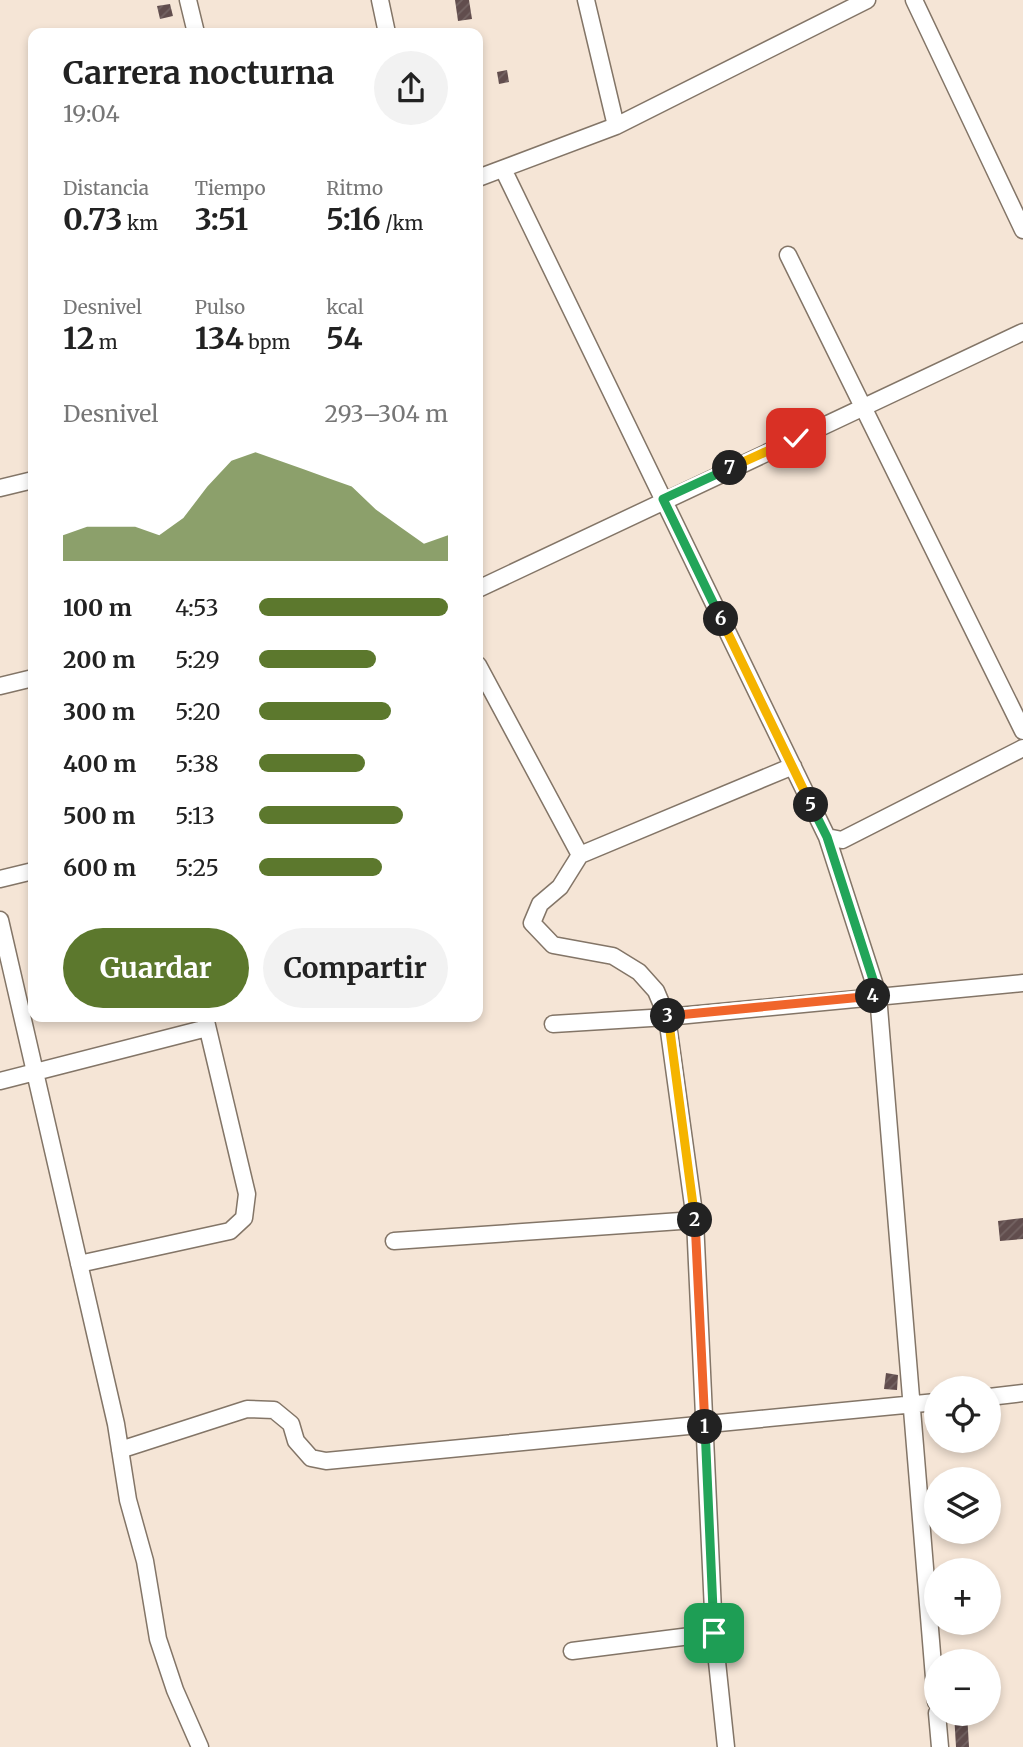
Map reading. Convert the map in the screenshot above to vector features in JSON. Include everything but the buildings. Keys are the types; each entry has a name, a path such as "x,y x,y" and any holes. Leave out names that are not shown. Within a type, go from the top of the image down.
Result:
{"street":[{"path":"188,0 195,28"},
{"path":"380,0 386,28"},
{"path":"586,0 616,126"},
{"path":"483,176 616,126 867,0"},
{"path":"914,0 1023,230"},
{"path":"503,169 827,837 878,995 932,1649"},
{"path":"788,255 1023,731"},
{"path":"483,587 663,499 1023,332"},
{"path":"0,488 28,481"},
{"path":"483,674 580,855"},
{"path":"0,686 28,679"},
{"path":"827,837 842,840 1023,748"},
{"path":"726,1747 714,1633 695,1220 667,1017 656,991 639,972 613,956 553,944 532,923 540,904 560,887 580,855 793,766"},
{"path":"0,879 28,872"},
{"path":"0,920 120,1450 158,1639 175,1690 200,1747"},
{"path":"553,1024 667,1017 1023,983"},
{"path":"0,1081 206,1022 247,1194 244,1219 230,1231 79,1264"},
{"path":"394,1241 695,1220"},
{"path":"1001,1396 1023,1393"},
{"path":"120,1450 247,1409 274,1410 292,1424 296,1441 311,1458 326,1461 924,1404"},
{"path":"572,1651 714,1633"},
{"path":"938,1726 940,1747"}],"route":[{"path":"714,1633 695,1220 667,1017 878,995 827,837 663,499 796,438"}]}
